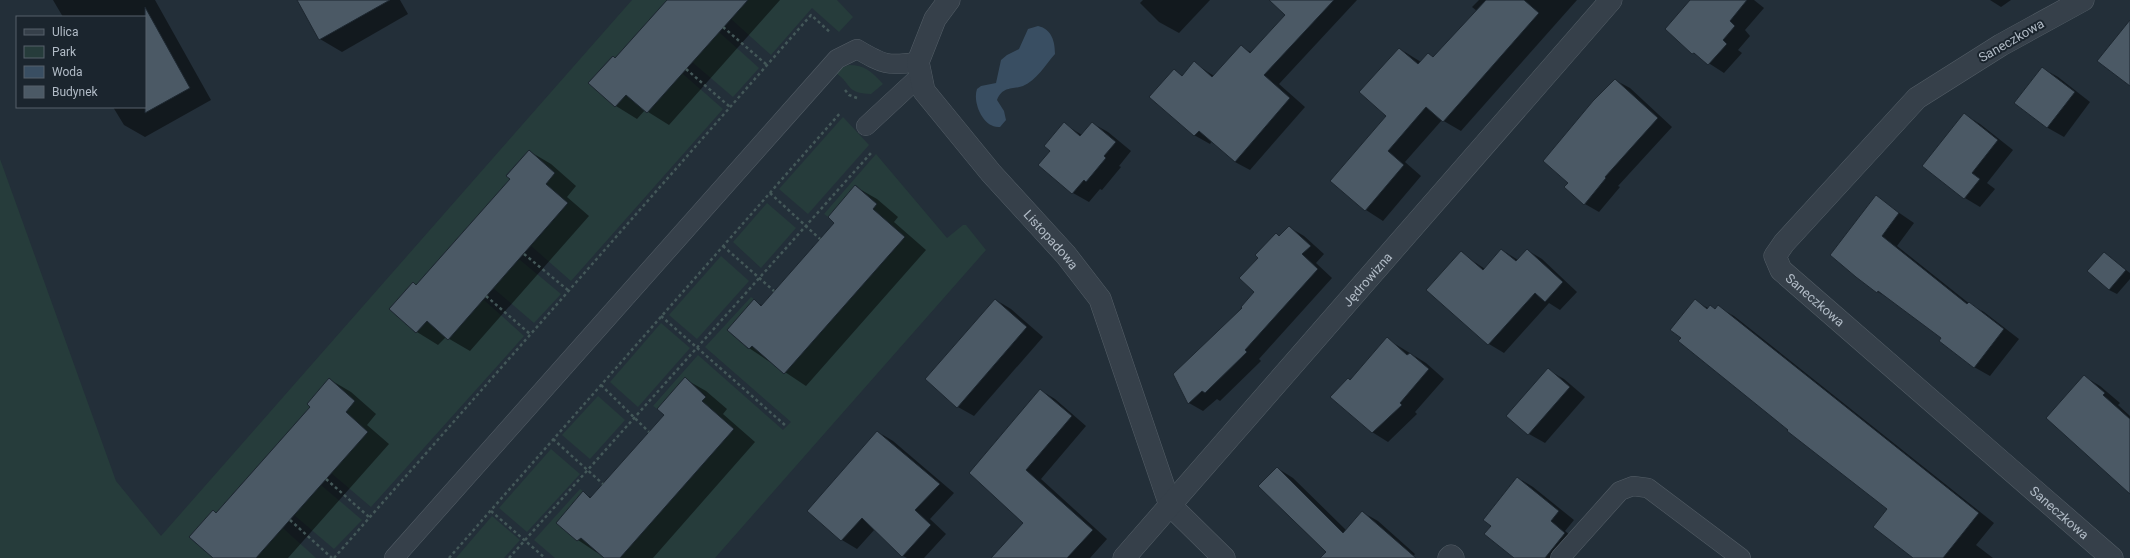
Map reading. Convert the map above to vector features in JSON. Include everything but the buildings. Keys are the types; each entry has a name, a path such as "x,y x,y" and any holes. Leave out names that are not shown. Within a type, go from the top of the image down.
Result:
{"street":[{"path":"919,68 935,19 949,0"},
{"name":"Jędrowizna","path":"1124,558 1611,0"},
{"name":"Saneczkowa","path":"2083,0 2001,45 1917,98 1784,243 1775,256 1781,270 2112,558"},
{"name":"Listopadowa","path":"919,68 924,90 991,173 1066,255 1100,300 1170,505"},
{"path":"1170,505 1224,558"}],"lane":[{"path":"394,558 837,59 857,49 880,63 919,68"},
{"path":"866,126 919,68"},
{"path":"1560,558 1620,491 1633,486 1648,488 1741,558"}],"path":[{"path":"290,520 333,558 811,15 852,52"},
{"path":"723,27 767,65"},
{"path":"686,69 730,107"},
{"path":"826,70 849,95 861,99"},
{"path":"850,103 855,97"},
{"path":"449,558 845,108"},
{"path":"509,558 872,151"},
{"path":"770,193 805,227 820,239"},
{"path":"723,246 774,291"},
{"path":"524,254 569,291"},
{"path":"486,296 530,334"},
{"path":"662,316 696,348 786,426"},
{"path":"601,385 649,432"},
{"path":"553,439 603,484"},
{"path":"326,479 369,518"},
{"path":"491,511 545,558"}],"green space":[{"path":"632,0 667,0 615,58 612,56 588,83 615,107 626,95 647,113 682,73 723,109 571,281 531,246 568,203 546,184 555,173 529,150 506,175 510,179 416,285 413,282 389,309 416,333 427,321 448,340 483,299 524,336 371,507 331,473 368,432 346,412 355,401 329,378 307,404 310,407 216,513 213,510 189,537 213,558 0,558 0,159 116,481 161,536"},
{"path":"748,0 837,0 853,17 839,32 812,8 771,55 731,19"},
{"path":"719,32 759,68 733,97 692,62"},
{"path":"849,65 860,66 868,70 883,84 871,94 853,90 836,73 841,68"},
{"path":"843,117 869,145 808,214 779,189"},
{"path":"876,154 947,238 963,225 966,225 986,250 715,558 620,558 734,429 702,401 706,396 685,377 657,409 653,406 698,355 783,430 791,422 705,347 751,297 754,299 727,330 748,349 752,346 784,374 905,237 873,209 877,204 856,185 828,217 824,214"},
{"path":"767,203 796,228 761,268 733,242"},
{"path":"721,256 749,281 697,339 669,315"},
{"path":"519,259 561,294 534,323 493,288"},
{"path":"661,323 690,348 638,407 610,382"},
{"path":"598,396 625,420 590,459 562,435"},
{"path":"551,449 580,474 527,532 499,508"},
{"path":"321,485 362,520 334,549 294,515"},
{"path":"580,489 583,491 556,523 577,541 581,538 604,558 555,558 534,540"},
{"path":"492,516 520,540 504,558 456,558"},
{"path":"283,528 316,558 256,558"}],"water":[{"path":"1038,26 1050,33 1055,54 1028,84 1002,92 997,100 1004,111 1006,120 1000,127 994,127 984,120 978,108 976,101 977,89 981,86 996,83 1001,60 1019,49 1028,29"}]}
